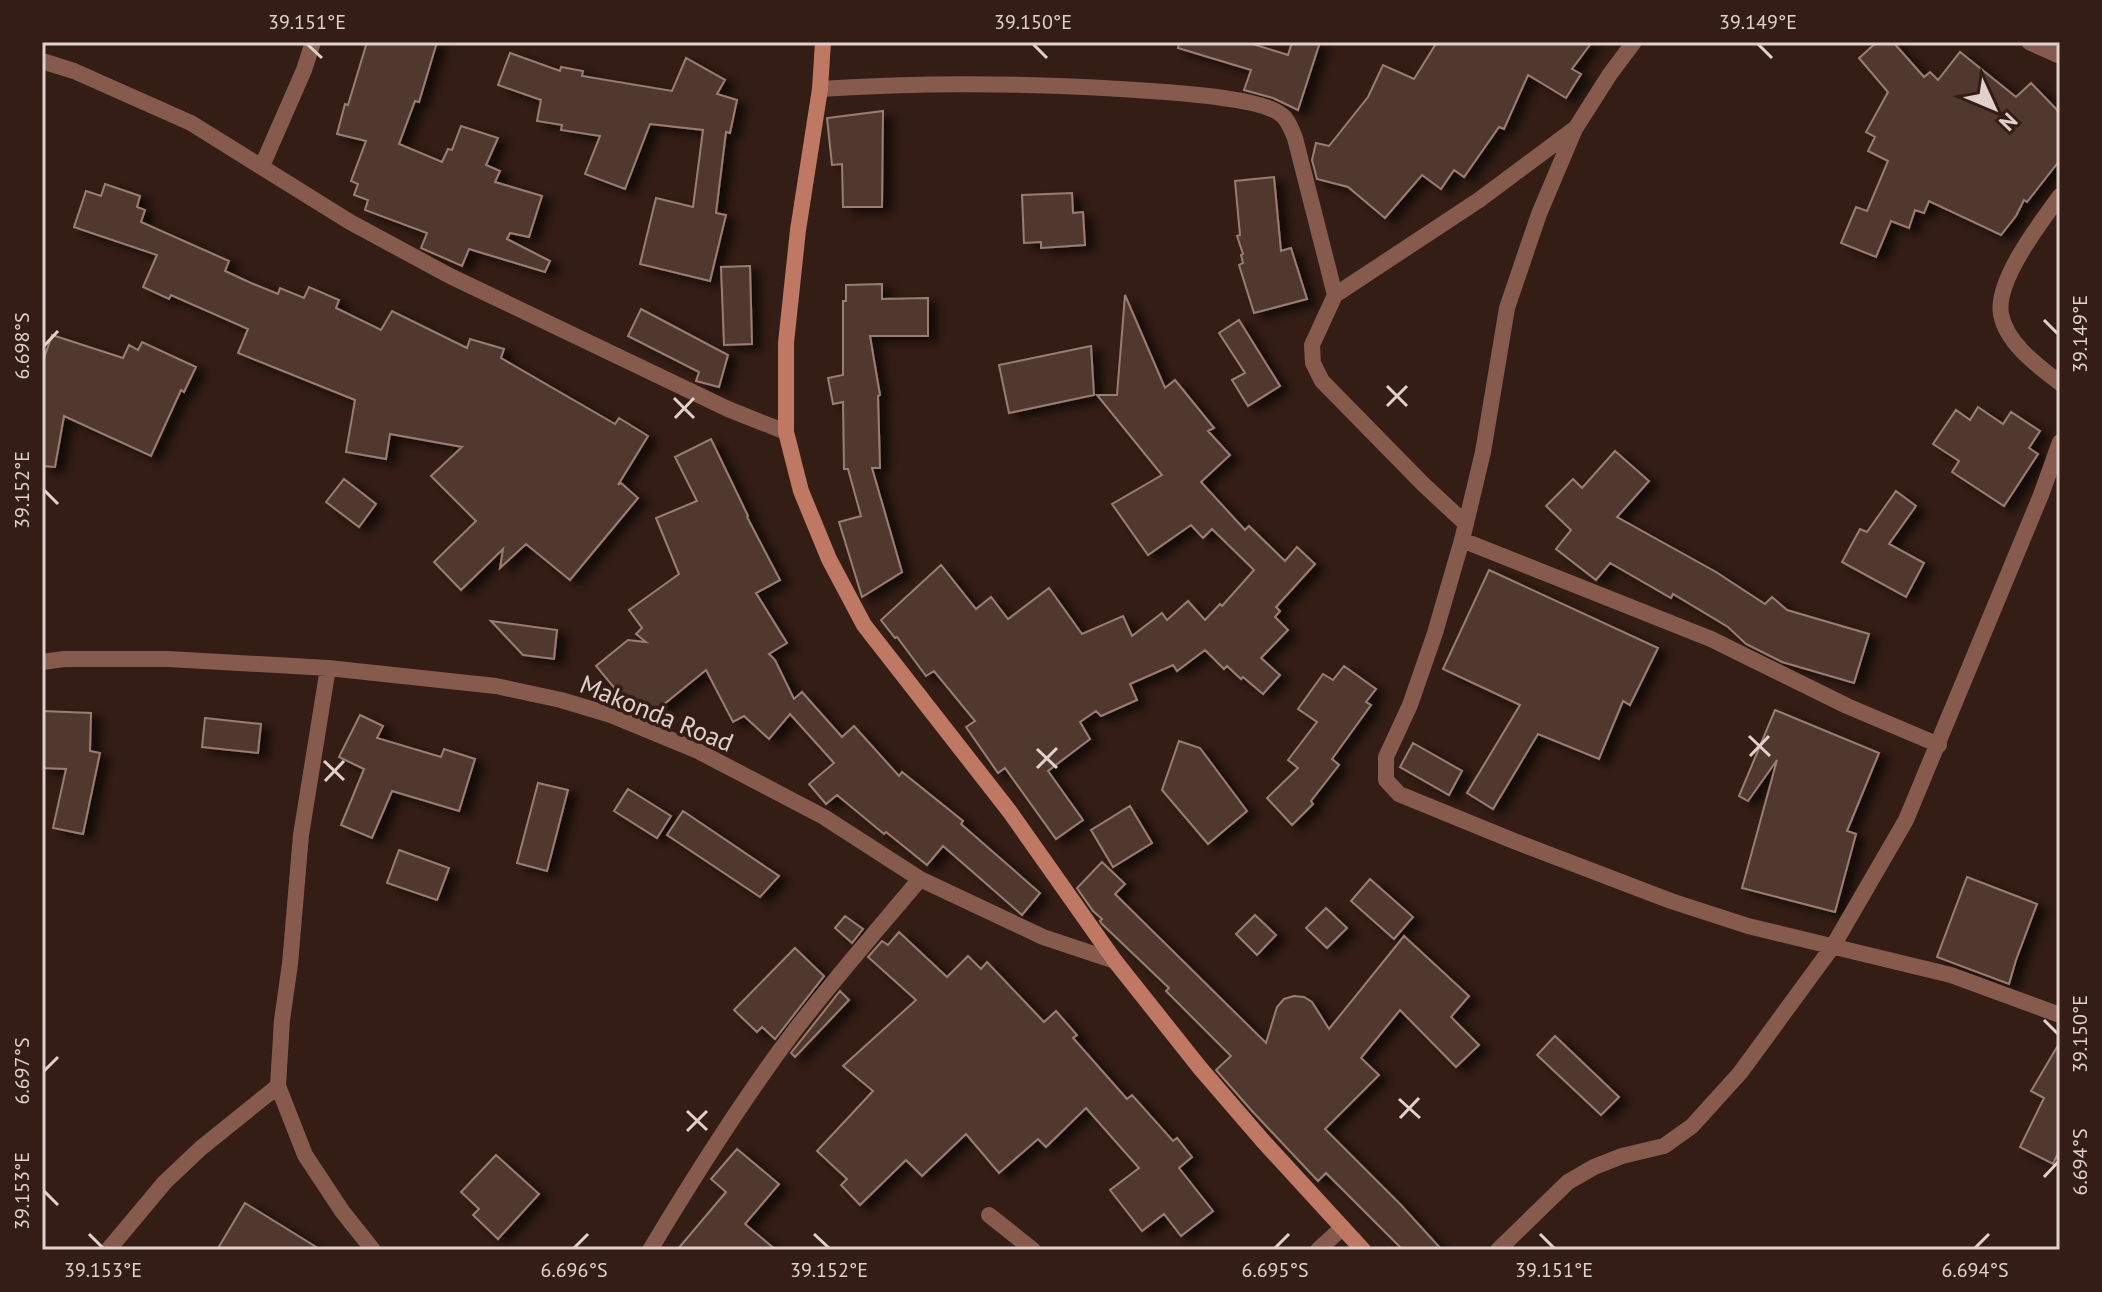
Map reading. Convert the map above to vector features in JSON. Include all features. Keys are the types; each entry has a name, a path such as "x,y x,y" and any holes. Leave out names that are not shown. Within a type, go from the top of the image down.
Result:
{"street":[{"path":"262,166 313,42"},
{"path":"823,42 820,89 798,230 786,343 786,432 801,491 829,559 864,625 1010,812 1115,961 1200,1068 1363,1250"},
{"path":"1634,42 1575,129 1539,214 1507,308 1483,452 1464,532 1435,633 1410,705 1386,757 1386,780 1399,794 1671,901 1748,926 1951,975 2060,1015"},
{"path":"2029,42 2060,56"},
{"path":"42,61 74,71 191,123 350,222 450,276 715,403 786,432"},
{"path":"820,89 993,82 1085,86 1204,95 1271,109 1290,124 1295,138 1335,295"},
{"path":"1575,129 1479,200 1335,295 1312,345 1313,363 1322,381 1464,532 1711,639 1847,706 1939,745"},
{"path":"2060,196 2032,234 2000,297 2001,316 2012,339 2060,383"},
{"path":"1498,1250 1568,1182 1622,1156 1664,1146 1692,1126 1740,1073 1833,946 1906,820 2041,495 2060,442"},
{"name":"Makonda Road","path":"42,662 64,659 168,659 328,668 496,686 561,700 611,715 696,750 824,817 920,879 1043,937 1115,961"},
{"path":"328,668 301,835 278,1086 305,1155 342,1211 373,1250"},
{"path":"650,1250 744,1102 794,1032 920,879"},
{"path":"108,1250 174,1174 201,1148 278,1086"},
{"path":"989,1215 1033,1250"},
{"path":"1318,1250 1342,1228"}],"building":[{"path":"367,42 437,42 419,102 415,101 399,144 442,162 448,149 452,150 461,126 498,138 486,165 500,171 495,182 542,196 529,237 510,233 507,239 550,261 545,272 469,249 462,266 421,248 427,233 365,210 368,200 354,195 358,184 351,181 366,141 337,134"},
{"path":"1179,42 1246,42 1288,55 1292,42 1320,42 1298,110 1273,98 1244,90 1251,70 1178,48"},
{"path":"1437,42 1592,42 1572,69 1581,74 1566,98 1528,75 1504,129 1499,127 1464,177 1454,170 1441,189 1422,175 1385,218 1348,187 1317,179 1312,160 1316,143 1329,146 1368,97 1383,65 1414,79"},
{"path":"1877,42 1893,42 1924,77 1930,72 1938,80 1960,52 2016,97 2031,83 2060,113 2060,160 2027,202 2024,200 2001,235 1929,201 1924,213 1915,210 1909,228 1891,221 1876,257 1841,243 1856,207 1867,211 1888,161 1868,151 1875,137 1866,132 1888,92 1859,58"},
{"path":"510,53 560,71 561,67 583,71 582,76 672,91 686,58 725,80 717,94 737,100 730,133 726,132 716,213 726,215 710,281 640,264 656,198 693,207 703,130 650,124 625,189 585,174 600,136 561,130 562,125 537,121 541,100 498,85"},
{"path":"883,111 882,207 843,207 842,164 832,165 827,118"},
{"path":"1274,177 1281,251 1291,248 1307,299 1254,313 1239,265 1243,263 1243,254 1237,236 1240,235 1235,181"},
{"path":"105,184 140,196 137,207 145,210 141,222 229,261 225,271 251,283 278,294 280,288 304,298 309,287 339,300 336,308 381,330 392,311 467,348 470,339 504,349 501,358 615,424 619,418 648,436 618,485 621,483 638,498 570,580 526,544 500,568 503,549 461,590 434,562 476,521 431,476 462,447 390,434 386,459 346,452 355,400 238,353 248,329 171,295 169,299 143,287 157,255 74,227 86,191 101,196"},
{"path":"1072,193 1073,213 1083,212 1085,245 1041,248 1041,242 1024,243 1022,195"},
{"path":"750,266 752,344 724,345 721,267"},
{"path":"882,284 882,299 928,298 928,336 870,336 880,395 880,468 872,468 902,572 862,597 839,522 861,516 848,469 844,469 843,402 833,404 828,378 843,375 843,301 846,301 846,285"},
{"path":"1125,295 1165,388 1175,380 1214,428 1208,431 1230,455 1201,482 1245,530 1249,526 1285,561 1297,547 1315,564 1276,607 1280,611 1275,617 1288,630 1261,658 1280,675 1263,694 1227,666 1224,669 1205,650 1177,671 1173,665 1130,684 1137,700 1101,716 1096,711 1080,722 1090,739 1048,771 1083,820 1056,839 1005,768 998,773 966,727 975,721 934,671 926,676 881,620 941,565 976,609 991,597 1008,619 1049,588 1082,634 1123,616 1132,636 1162,613 1167,620 1188,601 1205,620 1254,570 1212,529 1203,538 1191,525 1148,555 1112,504 1162,475 1097,395 1117,395"},
{"path":"641,309 728,355 719,387 696,381 699,372 628,336"},
{"path":"1239,320 1280,386 1248,406 1232,380 1245,373 1219,333"},
{"path":"52,335 123,358 129,345 138,350 142,342 196,367 184,392 181,390 151,456 64,416 55,467 42,466 42,364"},
{"path":"1091,346 1094,395 1009,413 999,365"},
{"path":"1978,407 2003,424 2011,412 2040,431 2029,448 2038,454 2004,506 1952,472 1959,461 1933,444 1956,410 1970,420"},
{"path":"711,439 780,580 756,593 787,643 769,654 794,699 802,692 842,737 854,726 899,776 902,772 963,821 961,824 1040,893 1022,915 943,846 927,865 837,795 826,804 809,784 834,763 790,714 769,739 744,716 733,722 706,670 647,718 636,714 596,666 628,640 646,642 636,634 642,628 629,610 679,574 656,518 697,501 675,457"},
{"path":"1615,451 1649,481 1617,517 1716,572 1765,604 1772,597 1787,610 1869,634 1854,683 1782,662 1746,644 1728,627 1673,594 1671,598 1610,563 1596,580 1556,549 1571,530 1546,506 1573,479 1582,488"},
{"path":"344,479 376,504 359,527 326,502"},
{"path":"1896,491 1916,506 1889,544 1924,563 1906,597 1842,562 1860,529 1867,532"},
{"path":"1489,570 1658,648 1630,705 1623,701 1599,759 1538,734 1493,809 1467,793 1520,705 1443,669"},
{"path":"491,621 557,630 554,659 523,655"},
{"path":"1344,666 1376,689 1366,702 1371,705 1332,759 1339,765 1311,801 1313,804 1292,825 1267,798 1298,768 1288,760 1317,722 1298,709 1323,674 1333,680"},
{"path":"1775,710 1879,753 1847,831 1856,834 1835,912 1742,888 1777,760 1748,801 1739,796"},
{"path":"42,711 91,713 90,751 100,753 83,834 53,828 66,769 42,768"},
{"path":"360,715 383,726 377,738 441,757 444,749 475,759 459,811 392,791 372,838 341,825 364,769 339,757"},
{"path":"205,718 261,724 258,753 202,747"},
{"path":"1179,741 1200,748 1247,811 1208,844 1162,790"},
{"path":"1413,743 1462,771 1449,795 1400,767"},
{"path":"538,783 568,790 547,871 517,863"},
{"path":"628,789 671,816 657,838 614,811"},
{"path":"1130,806 1152,843 1113,867 1091,830"},
{"path":"683,811 779,876 760,897 667,835"},
{"path":"399,850 449,868 437,900 387,883"},
{"path":"1102,862 1125,884 1115,894 1266,1043 1277,1007 1284,999 1294,996 1312,1002 1329,1029 1404,936 1469,996 1451,1017 1479,1045 1456,1067 1400,1010 1361,1058 1379,1075 1325,1129 1442,1250 1403,1250 1326,1173 1318,1181 1216,1070 1231,1056 1166,991 1169,988 1102,924 1102,919 1077,888"},
{"path":"1967,877 2037,904 2009,984 1937,957"},
{"path":"1370,879 1413,917 1394,939 1351,901"},
{"path":"1326,908 1347,928 1327,948 1306,928"},
{"path":"1255,915 1276,935 1257,955 1236,934"},
{"path":"845,916 863,929 852,943 835,928"},
{"path":"899,932 947,977 968,956 981,969 987,962 1044,1022 1056,1011 1077,1035 1073,1038 1127,1099 1132,1095 1173,1141 1177,1138 1192,1157 1179,1168 1213,1211 1181,1236 1164,1214 1142,1231 1110,1190 1139,1168 1086,1108 1046,1147 1038,1139 999,1173 966,1134 922,1176 906,1160 860,1205 841,1185 847,1179 817,1151 873,1091 843,1066 916,1000 868,957 882,941 888,945"},
{"path":"795,948 824,976 775,1039 762,1027 757,1032 734,1010"},
{"path":"840,991 849,1000 795,1057 791,1053"},
{"path":"1555,1036 1619,1097 1601,1115 1537,1055"},
{"path":"2060,1042 2060,1149 2053,1164 2020,1147 2044,1098 2031,1091"},
{"path":"737,1149 779,1184 745,1224 776,1250 677,1250 726,1192 711,1179"},
{"path":"496,1155 539,1194 498,1239 473,1215 479,1209 461,1192"},
{"path":"245,1203 321,1250 217,1250"}]}
